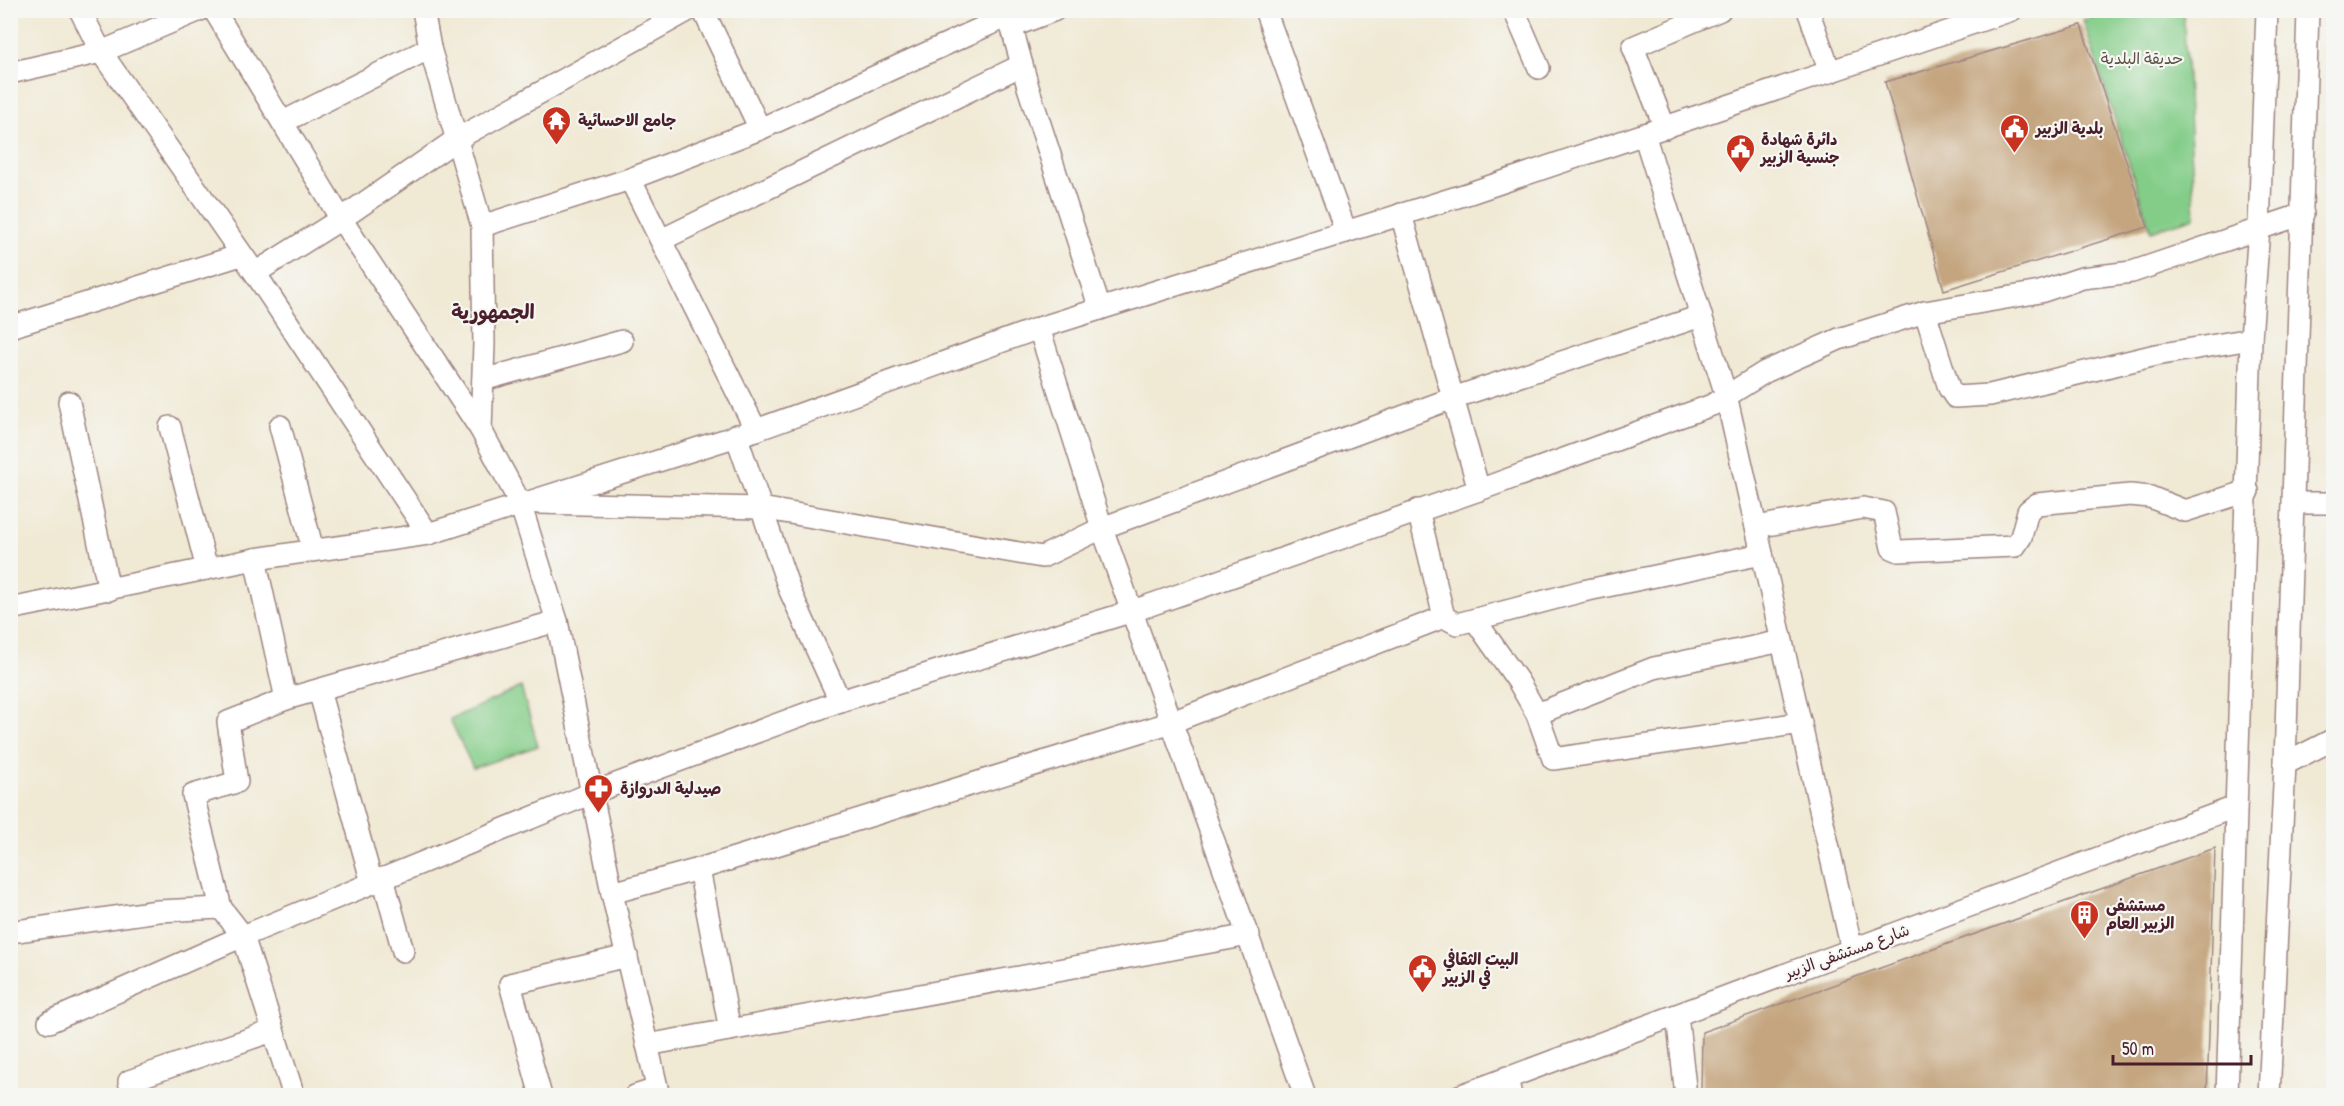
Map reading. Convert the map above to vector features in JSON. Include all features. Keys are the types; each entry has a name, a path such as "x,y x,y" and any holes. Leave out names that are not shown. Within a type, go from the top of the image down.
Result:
{"street":[{"path":"80,10 101,52 255,273 428,534"},
{"path":"10,74 101,52 200,10"},
{"path":"214,10 341,219 481,430 520,503 557,621 612,893 658,1092 635,1095"},
{"path":"423,10 430,48 482,225 481,430"},
{"path":"255,273 341,219 457,139 689,10"},
{"path":"704,10 760,129"},
{"path":"482,225 630,179 760,129 1009,18 1055,10"},
{"path":"1265,10 1346,232"},
{"path":"1514,10 1539,68"},
{"path":"1665,128 1634,47 1720,10"},
{"path":"1808,10 1830,72"},
{"path":"10,609 255,559 428,534 746,432 1040,328 1346,232 1665,128 1830,72 1971,17 2012,10"},
{"path":"2227,1095 2235,807 2248,491 2251,339 2259,228 2267,10"},
{"path":"2269,1095 2285,764 2308,10"},
{"path":"1009,18 1100,309"},
{"path":"283,122 430,48"},
{"path":"661,240 1022,65"},
{"path":"1644,134 1726,395 1852,950"},
{"path":"630,179 661,240 746,432 761,507 790,591 840,701"},
{"path":"1401,214 1479,490"},
{"path":"49,1022 243,936 592,793 840,701 1133,611 1479,490 1712,405 1765,372 1839,339 1925,312 2040,292 2082,278 2132,272 2303,214"},
{"path":"10,327 241,255"},
{"path":"1925,312 1949,388 1954,397 1990,395 2156,355 2251,339"},
{"path":"520,503 761,507 1041,557 1102,528 1453,398 1701,316"},
{"path":"1040,328 1102,528 1305,1095"},
{"path":"483,380 622,341"},
{"path":"69,402 109,590"},
{"path":"280,426 313,550"},
{"path":"170,427 207,569"},
{"path":"1756,527 1863,508 1884,512 1892,548 1899,551 2015,546 2021,537 2028,511 2037,504 2130,495 2150,497 2185,511 2248,491"},
{"path":"2294,503 2334,503"},
{"path":"1418,510 1444,617 1457,624 1583,591 1762,554"},
{"path":"255,559 286,699"},
{"path":"612,893 699,869 1172,722 1444,617"},
{"path":"1475,620 1518,681 1537,714 1553,759 1800,723"},
{"path":"294,1095 243,936 221,908 193,795 237,782 228,722 286,699 557,621"},
{"path":"1537,714 1654,668 1782,640"},
{"path":"319,690 378,881 403,951"},
{"path":"2285,764 2334,739"},
{"name":"شارع مستشفى الزبير","path":"1471,1093 1509,1086 1677,1015 2235,807"},
{"path":"699,869 730,1030"},
{"path":"10,932 158,912 221,908"},
{"path":"647,1045 1249,935"},
{"path":"541,1095 510,984 627,956"},
{"path":"1677,1015 1686,1095"},
{"path":"133,1095 129,1081 272,1031"}],"green space":[{"name":"حديقة البلدية","path":"2115,11 2183,11 2195,217 2151,231 2083,20"},
{"path":"521,687 538,746 473,768 450,719"}],"building":[{"name":"بلدية الزبير","path":"2081,25 2148,227 1944,290 1885,82"},
{"name":"مستشفى الزبير العام","path":"2215,848 2207,1095 1701,1095 1702,1032"}],"place":[{"name":"جامع الاحسائية","path":"557,146"},
{"name":"بلدية الزبير","path":"2015,154"},
{"name":"دائرة شهادة جنسية الزبير","path":"1740,174"},
{"name":"صيدلية الدروازة","path":"599,814"},
{"name":"مستشفى الزبير العام","path":"2085,940"},
{"name":"البيت الثقافي في الزبير","path":"1422,994"}],"district":[{"name":"الجمهورية","path":"493,312"}]}
